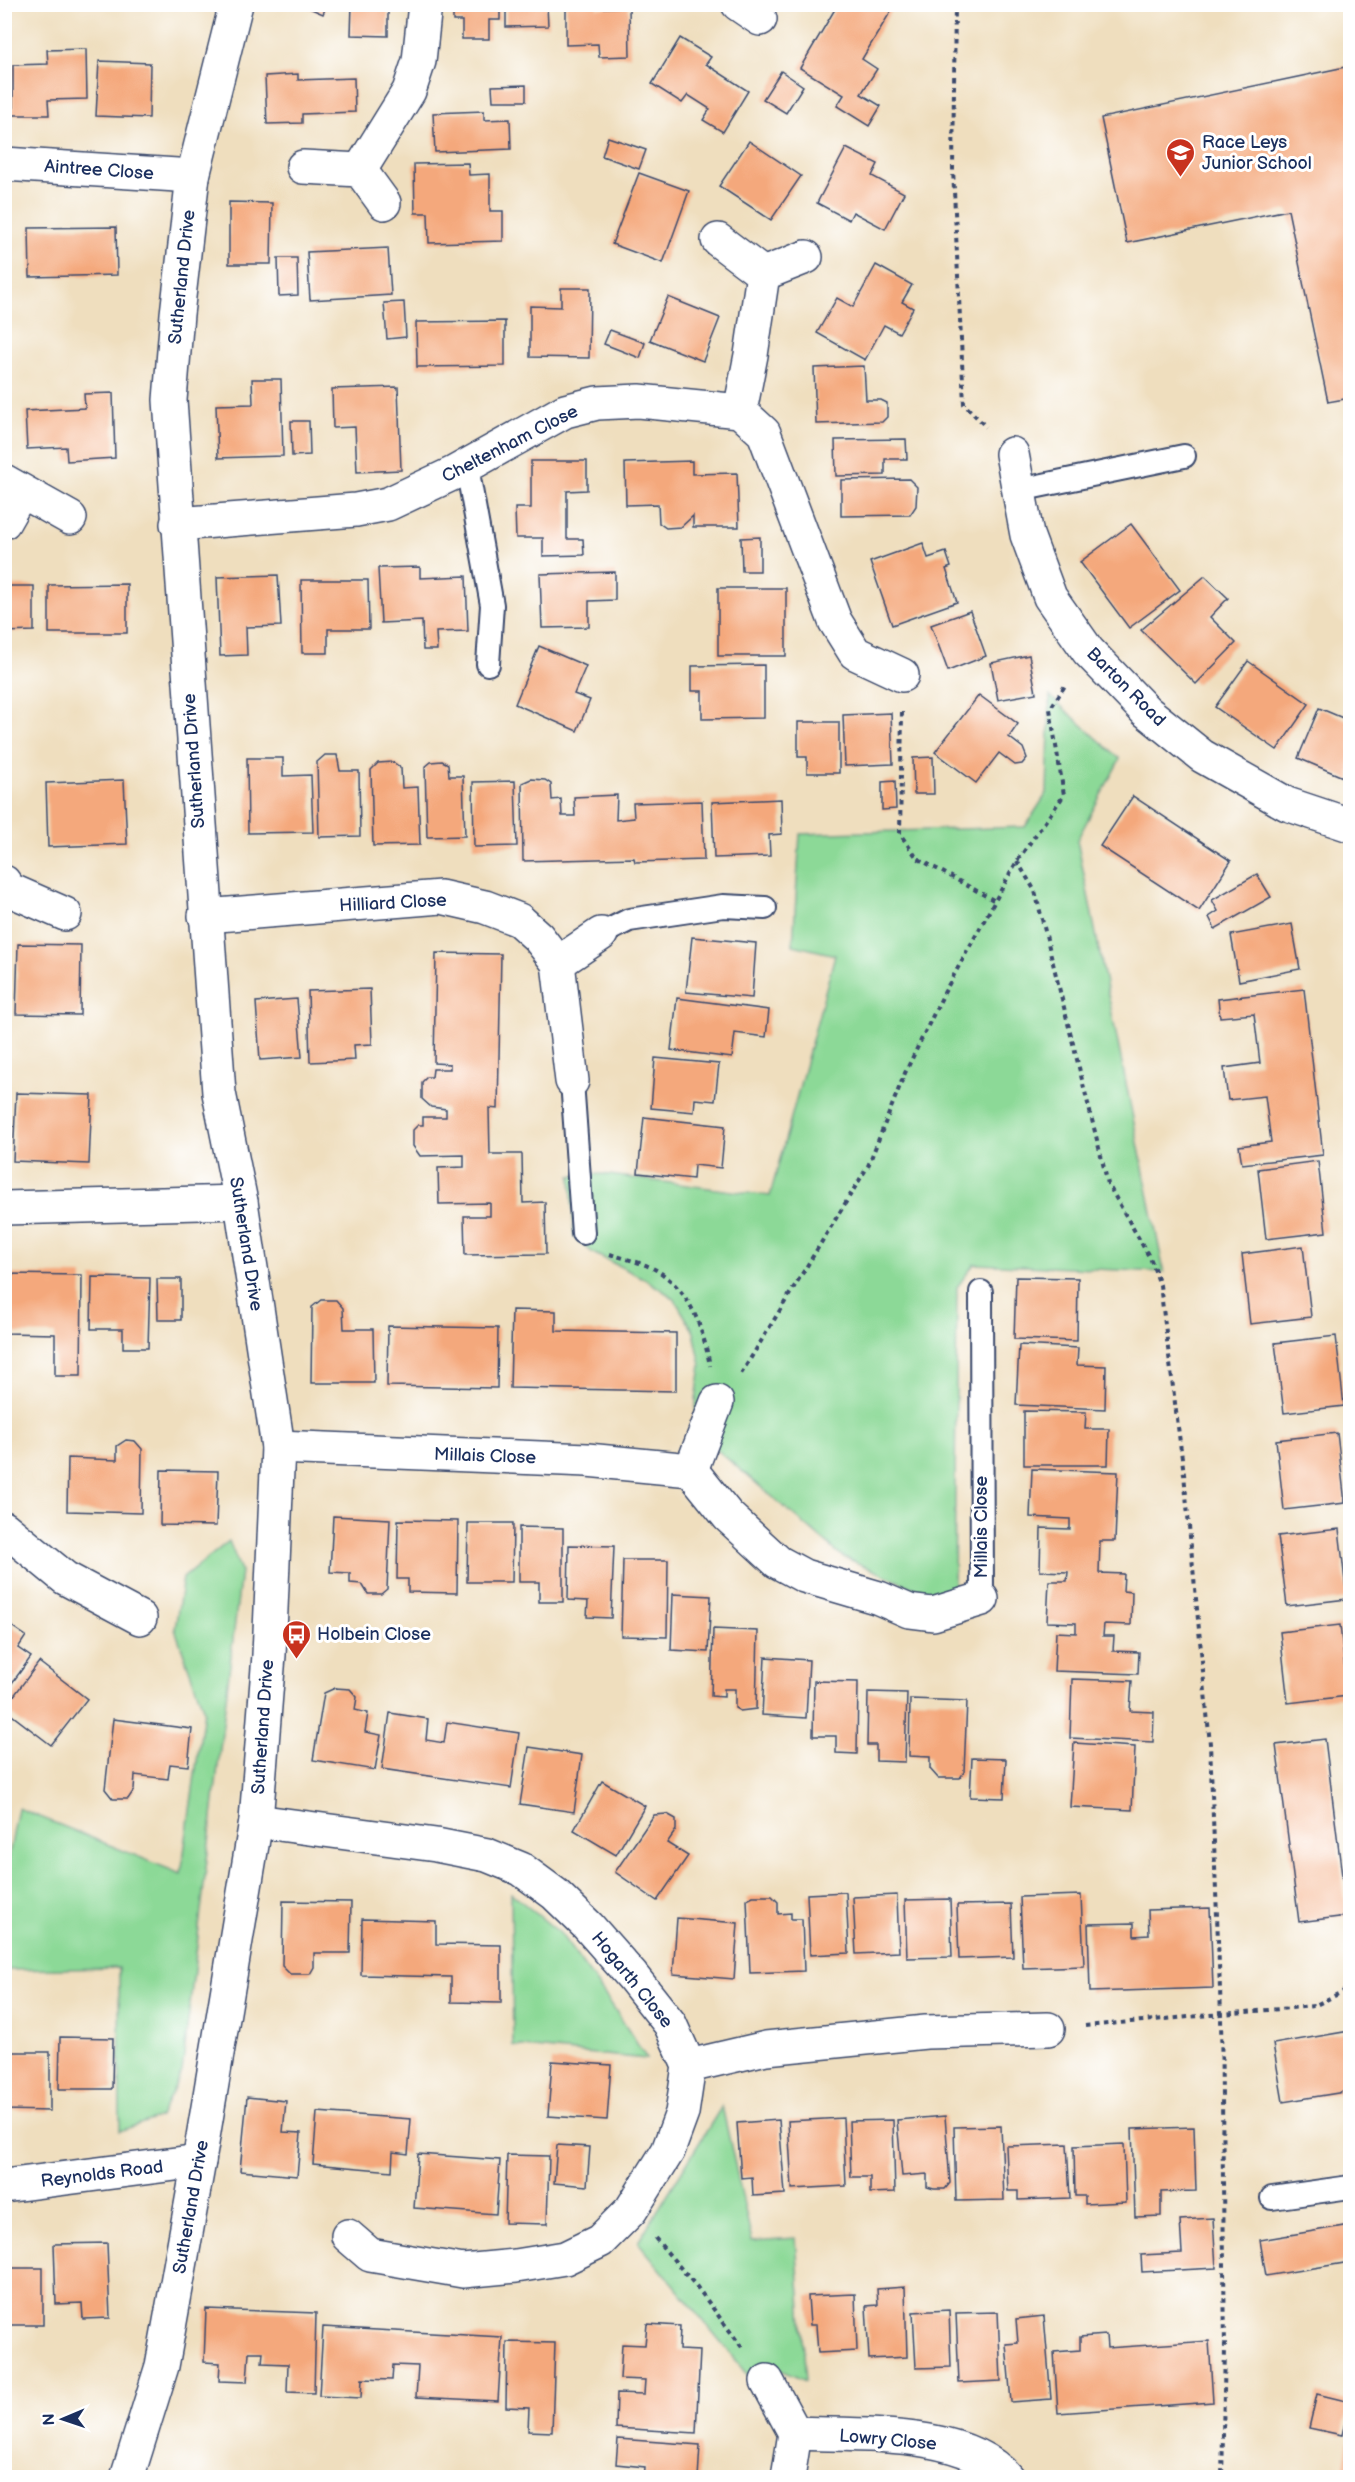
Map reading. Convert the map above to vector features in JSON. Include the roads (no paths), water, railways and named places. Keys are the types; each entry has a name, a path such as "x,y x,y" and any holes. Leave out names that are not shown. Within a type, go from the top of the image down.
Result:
{"street":[{"name":"Sutherland Drive","path":"127,2478 162,2366 200,2161 256,1821 269,1655 278,1447 241,1202 219,1093 170,400 177,314 193,176 236,4"},
{"path":"360,170 409,91 419,61 425,4"},
{"name":"Aintree Close","path":"4,164 193,176"},
{"path":"303,167 360,170"},
{"path":"360,170 384,203"},
{"path":"718,240 763,274"},
{"path":"763,274 806,257"},
{"path":"763,274 740,411 764,433 834,621 855,653 902,675"},
{"name":"Cheltenham Close","path":"177,524 356,510 388,504 467,466 565,411 597,403 639,401 740,411"},
{"name":"Barton Road","path":"1012,454 1027,535 1050,597 1088,651 1146,711 1202,756 1287,804 1350,825"},
{"path":"4,522 13,486 70,518"},
{"path":"6,888 65,914"},
{"name":"Hilliard Close","path":"205,916 441,897 485,907 519,920 538,937 558,963"},
{"path":"572,1081 558,963 601,934"},
{"path":"4,1208 241,1202"},
{"path":"691,1470 717,1402"},
{"name":"Millais Close","path":"278,1447 587,1460 691,1470 728,1516 778,1562 804,1576 879,1598 909,1611 933,1614 982,1599"},
{"path":"4,1528 65,1578 140,1618"},
{"name":"Hogarth Close","path":"256,1821 436,1845 487,1855 521,1869 555,1894 588,1926 632,1976 670,2024 689,2066"},
{"path":"348,2236 370,2255 463,2271 565,2258 600,2241 632,2210 668,2151 682,2114 689,2066 766,2048 926,2032 1048,2029"},
{"name":"Reynolds Road","path":"4,2186 200,2161"},
{"path":"767,2381 795,2433 788,2478"},
{"name":"Lowry Close","path":"795,2433 921,2439 978,2454 999,2469 1007,2478"}],"lane":[{"path":"1019,490 1184,456"},
{"path":"467,466 492,605 488,664"},
{"path":"601,934 629,920 723,906 765,908"},
{"path":"572,1081 583,1233"},
{"name":"Millais Close","path":"981,1292 982,1599"},
{"path":"1272,2199 1350,2187"}],"place":[{"name":"Race Leys Junior School","path":"1181,178"},
{"name":"Holbein Close","path":"296,1660"}]}
